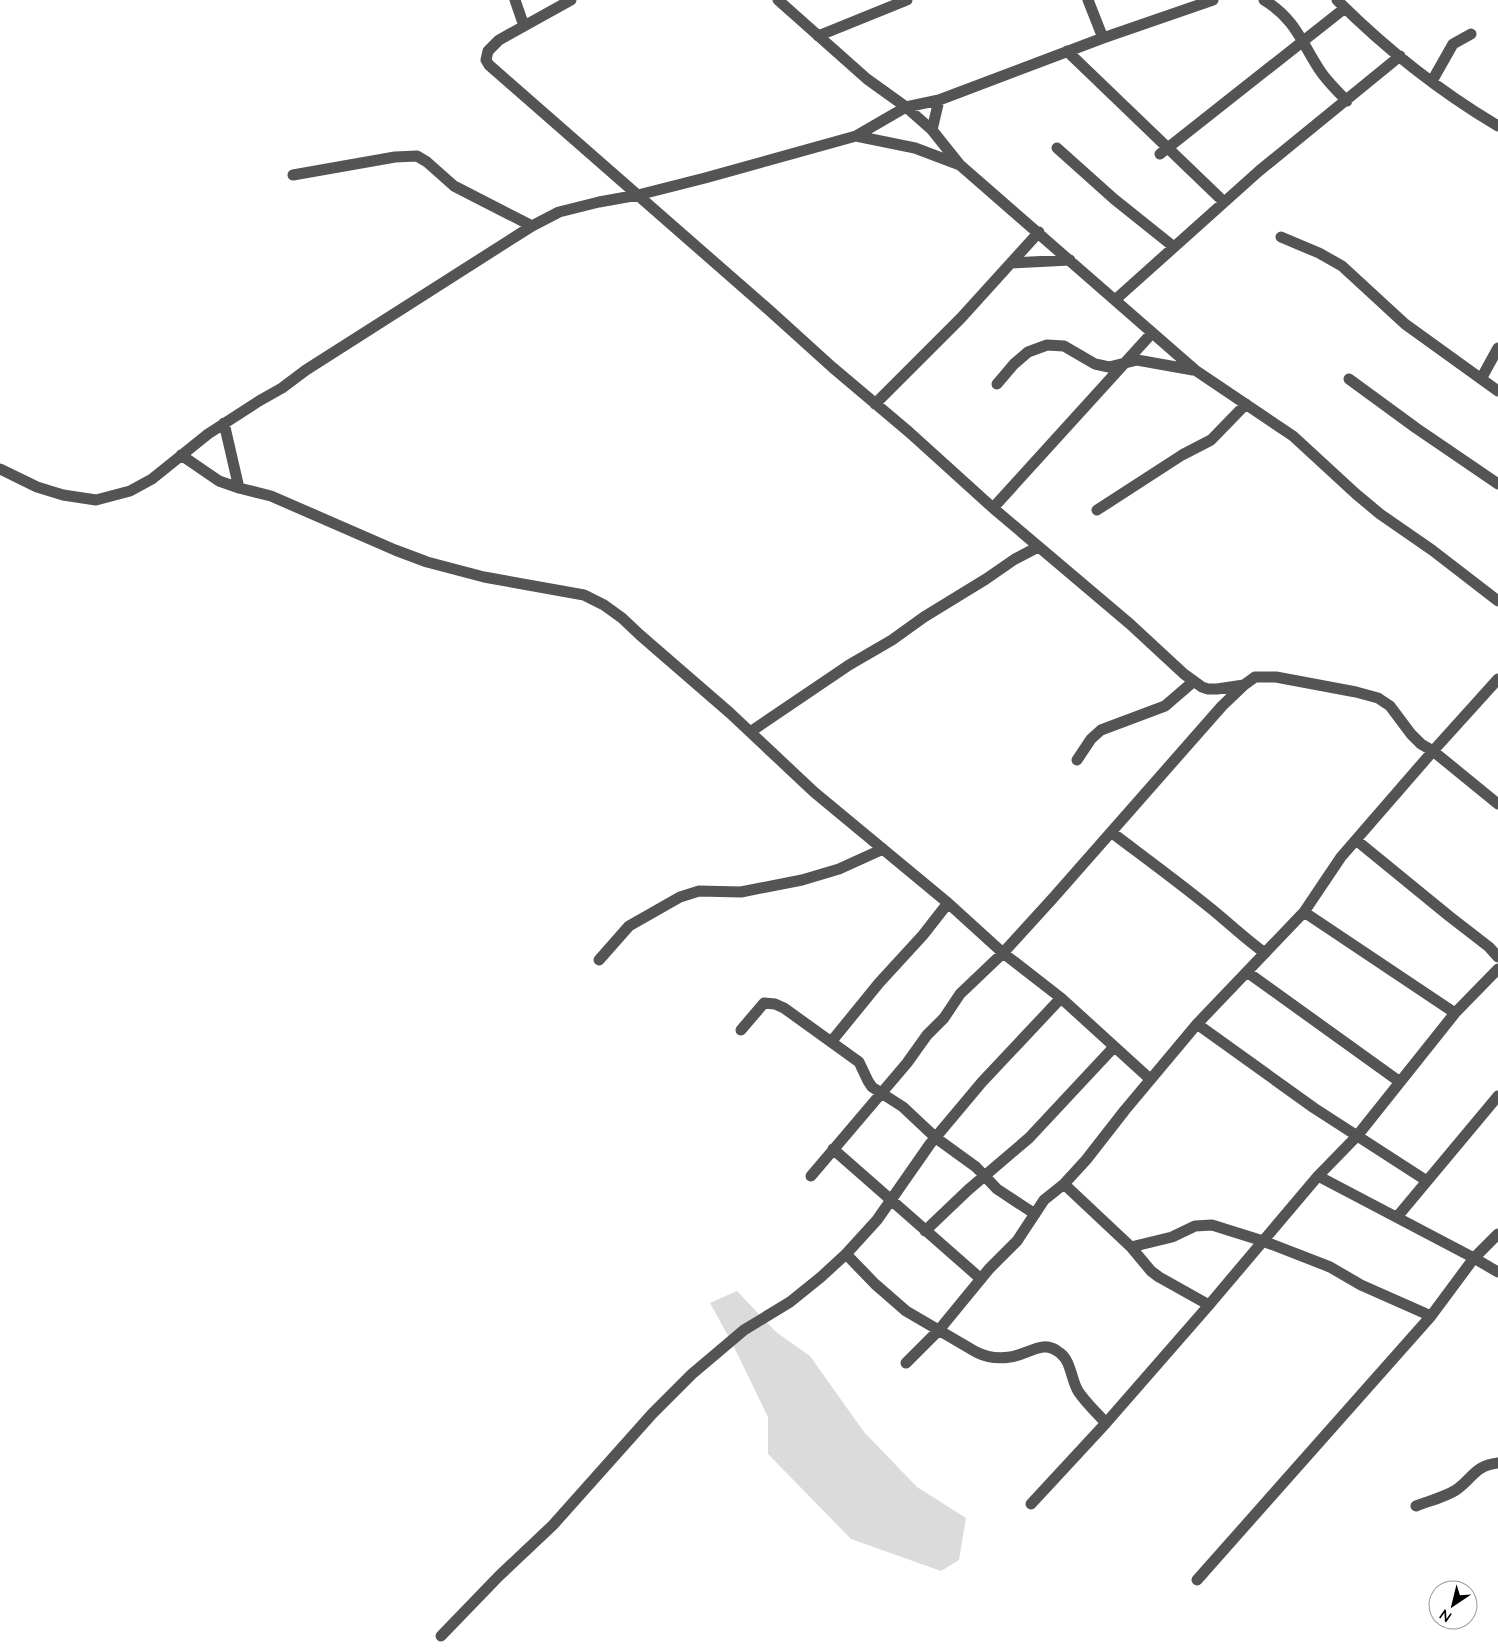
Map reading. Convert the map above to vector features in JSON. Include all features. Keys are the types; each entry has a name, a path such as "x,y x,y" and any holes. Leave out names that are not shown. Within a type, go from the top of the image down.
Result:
{"street":[{"path":"515,0 524,26"},
{"path":"571,0 499,40 488,51 486,60 489,65 1038,547 1130,624 1194,681 1208,689 1244,684"},
{"path":"778,0 867,79 906,107 932,130 960,165 1195,370 1293,436 1380,514 1432,550 1498,601"},
{"path":"818,36 907,0"},
{"path":"1088,0 1103,38"},
{"path":"0,469 37,487 63,495 96,500 130,490 152,479 224,423 282,388 306,370 532,226 559,212 638,195 856,136 906,107 939,100 1067,51 1213,0"},
{"path":"1264,0 1281,11 1298,31 1322,74 1347,101"},
{"path":"1164,151 1303,42 1341,4 1400,56 1479,115 1498,126"},
{"path":"1432,80 1454,44 1471,34"},
{"path":"1067,51 1164,151 1224,202"},
{"path":"1115,300 1259,171 1400,56"},
{"path":"932,130 939,100"},
{"path":"856,136 915,148 960,165"},
{"path":"1058,148 1114,199 1174,248"},
{"path":"293,174 395,157 417,156 427,162 454,186 532,226"},
{"path":"875,404 961,318 1039,232"},
{"path":"1281,237 1319,252 1342,266 1405,324 1498,391"},
{"path":"1011,264 1070,260"},
{"path":"994,508 1152,332"},
{"path":"997,384 1014,364 1028,352 1047,345 1064,346 1095,364 1108,367 1137,360 1195,370"},
{"path":"1481,379 1498,348"},
{"path":"1349,379 1498,484"},
{"path":"1097,510 1182,455 1211,440 1246,404"},
{"path":"224,423 239,488"},
{"path":"181,455 219,480 239,488 271,496 427,562 484,577 584,595 604,605 622,618 814,792 948,903 1003,953 1060,998 1150,1079"},
{"path":"750,732 848,665 892,640 924,617 1015,559 1038,547"},
{"path":"811,1176 907,1063 927,1035 944,1018 960,994 1003,953 1222,706 1244,684 1255,677 1276,677 1378,698 1390,706 1421,744 1433,751 1498,804"},
{"path":"906,1363 939,1330 980,1279 1017,1242 1044,1200 1064,1184 1104,1138 1150,1079 1197,1024 1304,912 1341,858 1498,679"},
{"path":"1078,760 1091,739 1101,730 1165,706 1194,681"},
{"path":"1111,832 1168,874 1249,942 1265,953"},
{"path":"1356,840 1498,956"},
{"path":"599,960 629,926 680,897 699,892 741,892 802,880 839,869 883,849"},
{"path":"831,1042 948,903"},
{"path":"1304,912 1455,1013"},
{"path":"1031,1504 1106,1423 1318,1176 1357,1136 1455,1013 1498,970"},
{"path":"1248,972 1400,1082"},
{"path":"442,1636 520,1555 542,1536 652,1414 692,1374 744,1330 790,1302 846,1254 877,1220 936,1138 982,1082 1060,998"},
{"path":"741,1030 764,1003 769,1002 784,1008 859,1062 872,1087 903,1107 936,1138 976,1167 997,1189 1035,1214"},
{"path":"1197,1024 1314,1108 1427,1181"},
{"path":"925,1231 1030,1138 1114,1047"},
{"path":"1397,1217 1498,1096"},
{"path":"833,1149 980,1279"},
{"path":"1318,1176 1498,1272"},
{"path":"1064,1184 1131,1247 1159,1278 1209,1305"},
{"path":"1131,1247 1172,1237 1195,1226 1212,1225 1263,1241 1330,1267 1361,1285 1431,1316"},
{"path":"1198,1580 1431,1316 1474,1258 1498,1234"},
{"path":"846,1254 875,1284 906,1311 985,1356 1008,1358 1042,1346 1048,1346 1061,1353 1079,1392 1106,1423"},
{"path":"1416,1506 1455,1491 1479,1468 1498,1463"}],"shaded area":[{"path":"737,1291 776,1332 810,1356 864,1432 917,1487 966,1518 959,1560 941,1571 851,1539 768,1454 768,1417 710,1303"}]}
